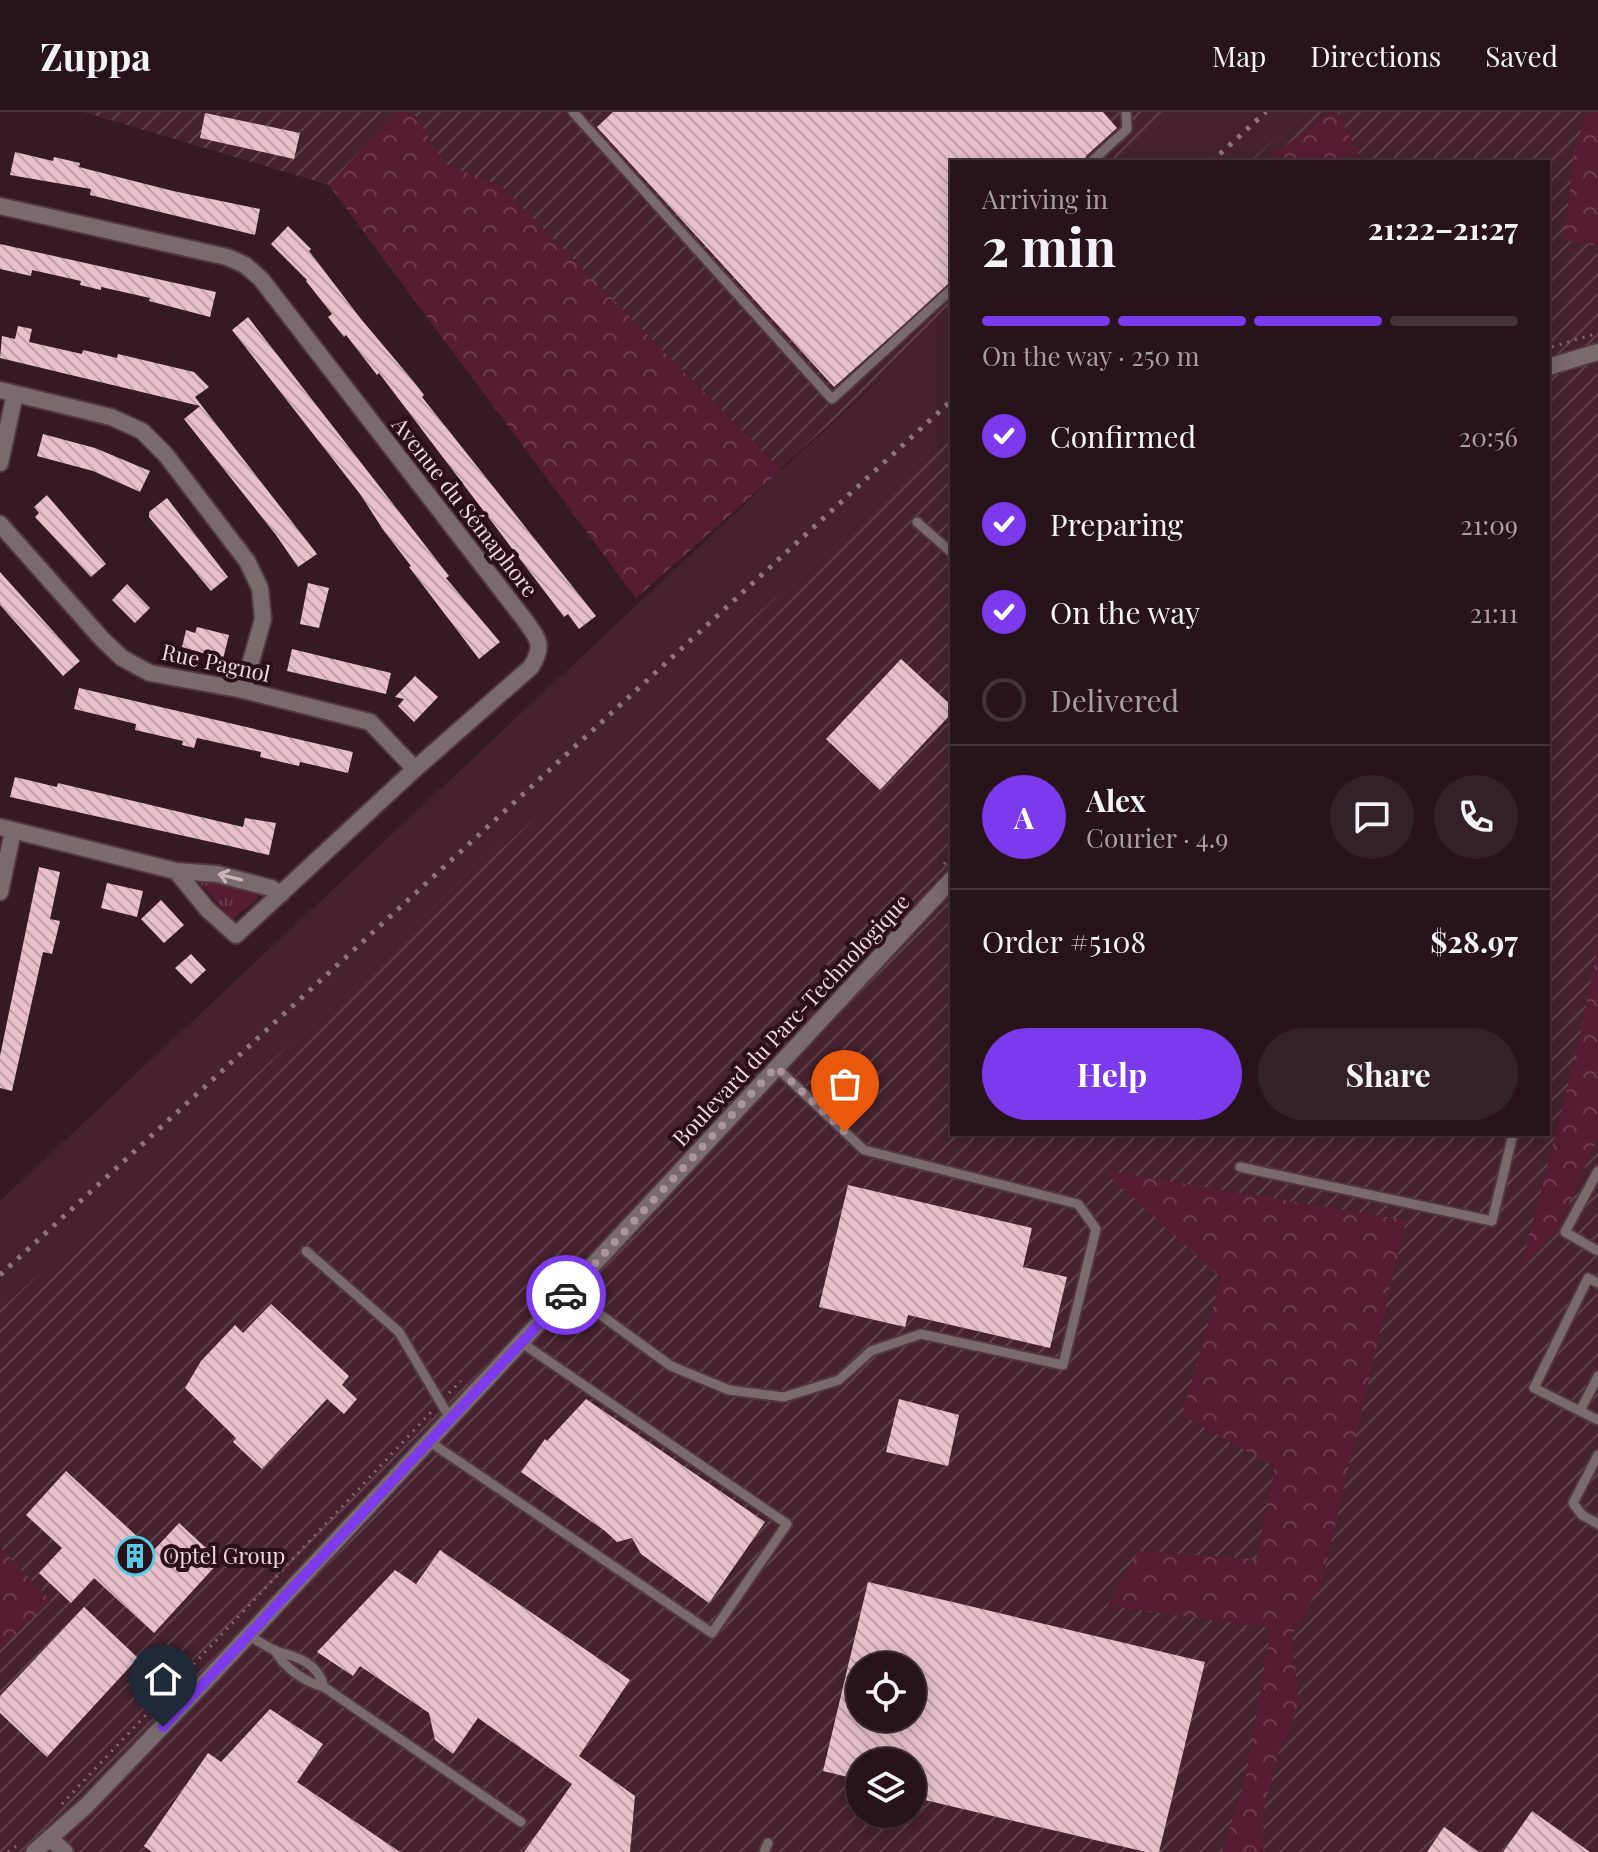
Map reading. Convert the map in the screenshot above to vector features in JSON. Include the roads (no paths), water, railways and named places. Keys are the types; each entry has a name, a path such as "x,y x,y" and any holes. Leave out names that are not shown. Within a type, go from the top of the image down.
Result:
{"street":[{"name":"Avenue du Sémaphore","path":"0,206 227,257 245,265 261,279 539,642 539,653 531,667 415,769 236,935 207,909 176,871"},
{"path":"1550,366 1598,352"},
{"path":"0,463 7,392 111,417 142,431 166,455 247,561 260,588 263,619 243,690"},
{"name":"Rue Pagnol","path":"0,524 122,658 150,673 243,690 370,722 415,769"},
{"path":"0,892 7,829 176,871 217,874 271,888 281,894"},
{"name":"Boulevard du Parc-Technologique","path":"27,1848 50,1838 120,1771 569,1292 776,1067 947,873"},
{"path":"50,1838 65,1852"}],"lane":[{"path":"573,112 832,399 950,291"},
{"path":"1093,160 1127,129 1126,112"},
{"path":"917,522 950,551"},
{"path":"569,1292 671,1366 729,1390 784,1397 839,1380 871,1351 921,1334 1063,1365 1096,1229 1078,1204 864,1150 776,1067"},
{"path":"1240,1167 1492,1221 1513,1136"},
{"path":"1598,1171 1565,1232 1598,1251"},
{"path":"306,1251 399,1332 451,1420"},
{"path":"1598,1283 1588,1278 1534,1388 1598,1420"},
{"path":"430,1442 712,1633 787,1524 522,1343"},
{"path":"1580,1411 1598,1376"},
{"path":"1598,1455 1573,1503 1582,1515 1598,1524"},
{"path":"248,1635 275,1650 292,1653 321,1675 324,1687 521,1822"}],"railway":[{"path":"1213,160 1266,112"},
{"path":"0,1275 950,402"}],"place":[{"name":"Optel Group","path":"135,1556"}]}
